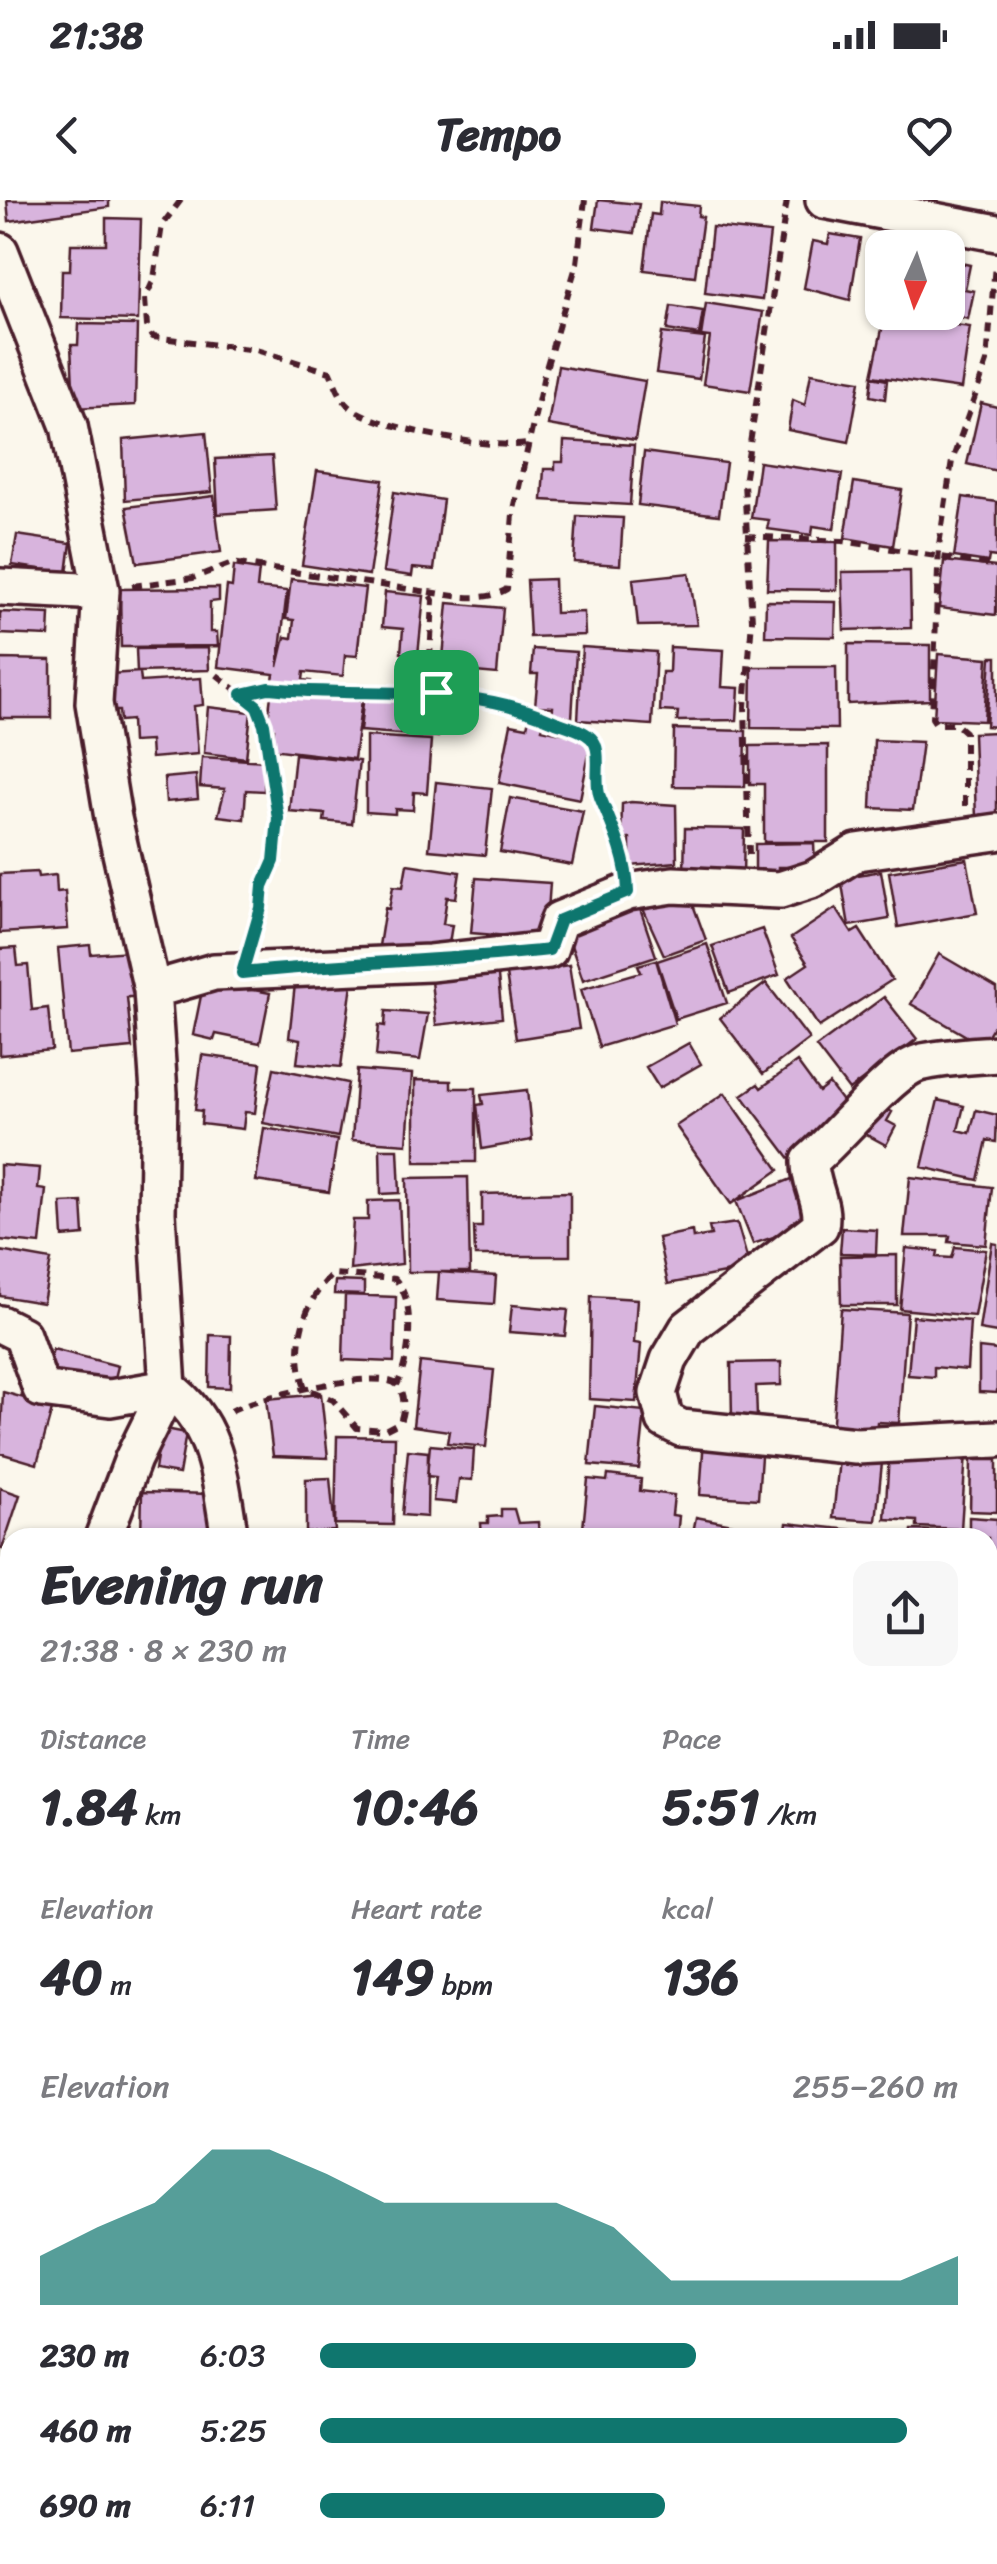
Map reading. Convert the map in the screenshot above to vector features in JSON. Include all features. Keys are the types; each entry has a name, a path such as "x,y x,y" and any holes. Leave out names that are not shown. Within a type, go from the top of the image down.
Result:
{"street":[{"path":"824,200 997,232"},
{"path":"0,251 70,426 101,591 94,703 113,818 152,990 159,1093 157,1213 168,1388 133,1459 108,1528"},
{"path":"0,587 101,591"},
{"path":"152,990 214,972 242,973 322,964 430,963 549,950 560,920 628,892 673,885 749,892 780,890 814,879 857,852 981,835"},
{"path":"997,1054 916,1064 884,1085 858,1118 810,1162 809,1178 822,1216 820,1226 688,1328 669,1360 658,1394 665,1420 681,1428 856,1446 997,1439"},
{"path":"0,1324 22,1335 41,1389 110,1398 168,1388 186,1401 206,1427 228,1528"}],"path":[{"path":"181,200 162,225 154,279 145,298 146,326 153,337 256,350 330,372 350,408 384,422 487,446 532,443"},
{"path":"101,591 193,578 232,563 465,598 495,596 506,590 514,514 544,375 577,263 586,200"},
{"path":"749,892 745,707 752,620 744,483 787,200"},
{"path":"981,835 964,732 956,724 936,724 932,718 938,555 952,462 988,362 990,289 997,252"},
{"path":"746,536 843,541 997,566"},
{"path":"428,592 434,600 430,658 436,692"},
{"path":"217,675 257,706 264,724 278,818 274,861 263,886 261,908 242,973"},
{"path":"242,694 269,688 308,693 436,692 514,707 590,736 596,743 598,792 622,852 628,892"},
{"path":"333,1274 395,1279 404,1288 409,1306 405,1361 397,1385 403,1400 400,1422 369,1430 345,1418 333,1400 305,1388 300,1373 300,1342 306,1311 320,1286 333,1274"},
{"path":"206,1427 241,1405 305,1388 373,1378 397,1385"}],"building":[{"path":"7,200 109,200 109,207 9,221"},
{"path":"598,200 639,204 634,233 594,228"},
{"path":"660,202 699,206 698,216 703,217 695,276 644,270 651,214 659,215"},
{"path":"106,218 141,219 138,320 61,318 62,270 70,270 71,244 106,244"},
{"path":"712,227 770,233 762,300 705,293"},
{"path":"830,234 860,239 850,300 804,288 813,241 828,244"},
{"path":"965,264 970,265 965,289"},
{"path":"965,289 974,291 968,319 965,318"},
{"path":"706,303 763,312 750,391 703,384 710,337 701,336"},
{"path":"671,306 703,311 699,335 667,330"},
{"path":"79,324 137,325 135,405 74,408 71,345 78,345"},
{"path":"970,327 961,389 872,376 882,330"},
{"path":"662,333 705,338 699,379 656,373"},
{"path":"558,366 645,381 635,440 548,425"},
{"path":"811,373 860,381 849,442 788,430 793,400 805,405"},
{"path":"872,377 887,380 885,399 870,396"},
{"path":"981,403 997,407 997,471 967,464"},
{"path":"206,432 212,492 125,500 123,440"},
{"path":"564,441 634,445 630,505 542,500 544,469 555,469 555,462 563,462"},
{"path":"644,452 726,463 719,515 638,505"},
{"path":"272,456 276,510 218,514 215,459"},
{"path":"759,462 842,474 834,529 813,526 812,535 767,529 769,520 751,518"},
{"path":"317,471 383,480 369,575 302,565"},
{"path":"854,482 902,490 893,546 845,538"},
{"path":"394,492 443,500 434,570 413,568 412,576 383,572"},
{"path":"214,496 221,552 137,563 126,507"},
{"path":"963,497 997,502 997,557 989,556 988,562 954,557"},
{"path":"577,516 623,518 620,565 574,562"},
{"path":"17,535 71,543 67,573 12,565"},
{"path":"769,541 837,542 837,590 767,589"},
{"path":"944,561 997,567 996,615 939,608"},
{"path":"234,566 259,570 257,588 287,591 278,667 285,637 292,638 294,620 286,619 291,579 365,588 357,656 345,655 343,676 304,672 303,680 311,681 310,690 272,685 274,674 218,667 227,586 232,587"},
{"path":"910,571 911,628 844,630 842,572"},
{"path":"689,573 697,625 638,626 633,579"},
{"path":"554,579 555,613 584,612 585,635 530,637 527,580"},
{"path":"219,588 219,601 210,602 210,632 217,632 218,646 121,647 120,589"},
{"path":"385,592 424,596 418,655 401,653 403,629 382,627"},
{"path":"766,601 836,602 835,637 765,636"},
{"path":"448,603 503,608 497,674 442,669"},
{"path":"0,612 50,614 49,636 0,634"},
{"path":"848,644 930,645 930,700 848,704"},
{"path":"582,647 656,652 652,725 578,720"},
{"path":"670,647 724,650 722,687 739,688 737,720 677,721 678,712 660,711 662,672 669,672"},
{"path":"208,648 209,670 137,672 136,649"},
{"path":"533,649 576,652 572,718 552,716 553,707 535,706 538,674 531,674"},
{"path":"938,654 988,658 984,721 934,719"},
{"path":"991,657 997,657 997,727 986,726"},
{"path":"0,659 51,660 51,718 0,718"},
{"path":"752,667 836,667 837,729 751,728"},
{"path":"140,672 141,682 201,678 203,705 194,706 198,754 151,758 150,741 132,742 131,720 120,721 119,711 113,711 110,674"},
{"path":"272,687 362,700 354,759 271,749 274,729 267,728"},
{"path":"364,693 441,699 438,737 360,731"},
{"path":"208,707 251,712 246,758 204,753"},
{"path":"530,714 545,717 542,729 592,739 580,799 499,783 511,724 527,727"},
{"path":"674,729 746,731 745,787 673,786"},
{"path":"997,732 997,818 976,819 973,733"},
{"path":"366,736 431,740 427,793 414,792 413,810 395,809 395,814 366,812"},
{"path":"874,740 922,742 913,810 871,808"},
{"path":"828,745 828,842 764,842 764,784 750,784 750,746"},
{"path":"295,754 359,761 352,824 324,821 325,814 289,811"},
{"path":"202,757 265,761 264,791 246,790 244,819 218,816 225,789 200,787"},
{"path":"196,775 198,799 166,802 164,778"},
{"path":"436,782 492,788 485,855 429,850"},
{"path":"510,798 583,811 572,865 500,852"},
{"path":"622,804 676,805 677,862 630,866 630,839 621,840"},
{"path":"685,828 744,829 743,876 684,875"},
{"path":"814,843 815,867 778,867 778,873 755,873 755,844"},
{"path":"967,859 977,913 898,927 889,872"},
{"path":"407,864 460,872 456,898 447,897 443,924 452,925 447,956 379,946 385,908 389,909 393,886 403,887"},
{"path":"881,871 889,919 849,926 841,878"},
{"path":"37,872 38,877 56,875 57,892 65,891 68,929 0,933 0,874"},
{"path":"476,878 550,883 546,939 471,933"},
{"path":"688,891 706,940 664,955 639,900"},
{"path":"636,897 656,956 583,980 563,922"},
{"path":"836,908 852,933 859,929 892,980 819,1027 787,978 808,964 791,938"},
{"path":"762,929 779,975 729,993 712,946"},
{"path":"707,944 727,1003 676,1019 657,961"},
{"path":"90,945 91,954 130,951 134,997 127,997 132,1048 68,1054 58,948"},
{"path":"16,948 18,966 28,965 32,1010 48,1008 52,1050 0,1055 0,949"},
{"path":"939,954 997,988 997,1020 982,1045 911,1004"},
{"path":"656,960 675,1024 599,1047 581,989 641,972 638,965"},
{"path":"569,965 579,1029 516,1039 506,974"},
{"path":"497,966 502,1018 436,1025 430,973"},
{"path":"353,976 341,1067 297,1063 300,1040 289,1038 295,984"},
{"path":"204,981 270,993 260,1043 216,1034 214,1040 193,1035"},
{"path":"766,983 809,1039 763,1074 720,1018"},
{"path":"884,997 917,1039 849,1090 816,1047"},
{"path":"386,1011 428,1014 420,1060 376,1056 379,1025 385,1026"},
{"path":"689,1043 701,1064 659,1088 646,1067"},
{"path":"202,1055 261,1063 255,1113 245,1112 243,1129 201,1124 202,1111 195,1110"},
{"path":"797,1062 819,1092 829,1084 853,1116 791,1160 742,1095 758,1084 761,1088"},
{"path":"274,1068 348,1083 338,1137 263,1123"},
{"path":"357,1070 412,1074 407,1144 352,1140"},
{"path":"415,1080 451,1081 451,1088 476,1088 476,1162 415,1162"},
{"path":"527,1090 532,1140 482,1149 477,1105 483,1104 481,1095"},
{"path":"725,1093 779,1170 731,1204 676,1126"},
{"path":"938,1100 964,1106 958,1130 970,1133 976,1110 997,1115 996,1142 987,1140 978,1180 922,1167"},
{"path":"879,1105 892,1112 887,1121 896,1126 886,1145 862,1132"},
{"path":"264,1128 337,1140 329,1192 256,1181"},
{"path":"380,1149 398,1149 400,1193 381,1194"},
{"path":"0,1165 40,1168 38,1189 46,1190 40,1244 0,1240"},
{"path":"468,1177 470,1272 408,1272 407,1178"},
{"path":"910,1177 992,1187 986,1245 949,1242 950,1236 904,1236"},
{"path":"794,1178 818,1222 753,1244 736,1201"},
{"path":"570,1192 570,1256 475,1256 474,1227 482,1227 482,1194"},
{"path":"399,1200 402,1264 350,1270 353,1220 368,1220 368,1201"},
{"path":"82,1202 84,1235 63,1237 61,1203"},
{"path":"737,1223 750,1268 668,1284 658,1238 692,1231 693,1238 711,1235 709,1227"},
{"path":"842,1228 877,1230 876,1254 840,1253"},
{"path":"992,1243 997,1244 997,1333 979,1330"},
{"path":"955,1247 986,1250 974,1316 900,1309 906,1248 938,1251 937,1257 952,1258"},
{"path":"0,1251 51,1260 43,1303 0,1296"},
{"path":"897,1255 897,1305 841,1305 840,1256"},
{"path":"439,1272 496,1276 494,1304 437,1300"},
{"path":"335,1281 364,1282 364,1295 334,1294"},
{"path":"345,1295 396,1297 394,1362 343,1360"},
{"path":"591,1296 637,1299 634,1343 641,1344 636,1402 589,1399"},
{"path":"512,1305 568,1310 565,1336 509,1332"},
{"path":"841,1309 907,1313 899,1423 877,1422 876,1430 832,1435"},
{"path":"913,1316 970,1321 967,1370 934,1367 934,1377 908,1375"},
{"path":"210,1335 231,1336 230,1388 209,1387"},
{"path":"979,1348 997,1350 997,1393 979,1392"},
{"path":"53,1349 118,1366 111,1394 45,1376"},
{"path":"420,1362 494,1370 486,1447 447,1443 449,1431 413,1426"},
{"path":"781,1362 781,1385 756,1386 757,1418 732,1419 731,1363"},
{"path":"3,1392 53,1406 37,1464 0,1453"},
{"path":"321,1394 328,1458 273,1456 266,1399"},
{"path":"595,1406 645,1411 639,1469 589,1465"},
{"path":"161,1428 186,1433 179,1474 155,1470"},
{"path":"337,1436 395,1437 393,1525 335,1524"},
{"path":"704,1438 762,1442 758,1499 700,1495"},
{"path":"430,1445 474,1449 472,1480 459,1479 456,1503 433,1501 436,1477 427,1476"},
{"path":"408,1450 428,1452 427,1517 402,1515"},
{"path":"966,1453 961,1528 917,1527 917,1521 885,1519 889,1455"},
{"path":"839,1459 882,1463 876,1521 833,1518"},
{"path":"971,1460 997,1460 997,1512 970,1511"},
{"path":"608,1475 641,1479 640,1491 674,1495 672,1515 679,1516 678,1528 583,1528 588,1479 607,1481"},
{"path":"330,1478 335,1528 306,1528 306,1479"},
{"path":"0,1488 20,1495 9,1528 0,1528"},
{"path":"142,1492 210,1494 208,1528 141,1528"},
{"path":"501,1509 514,1509 518,1523 538,1522 538,1528 481,1528 481,1523 488,1523 488,1517 501,1516"},
{"path":"696,1517 748,1527 748,1528 694,1528"},
{"path":"969,1517 997,1519 997,1528 969,1528"},
{"path":"787,1523 833,1528 786,1528"}],"route":[{"path":"269,688 308,693 436,692 514,707 590,736 596,743 598,792 622,852 628,892 560,920 549,950 430,963 322,964 242,973 251,952 263,886 274,861 278,818 264,724 257,706 242,694 269,688"}]}
